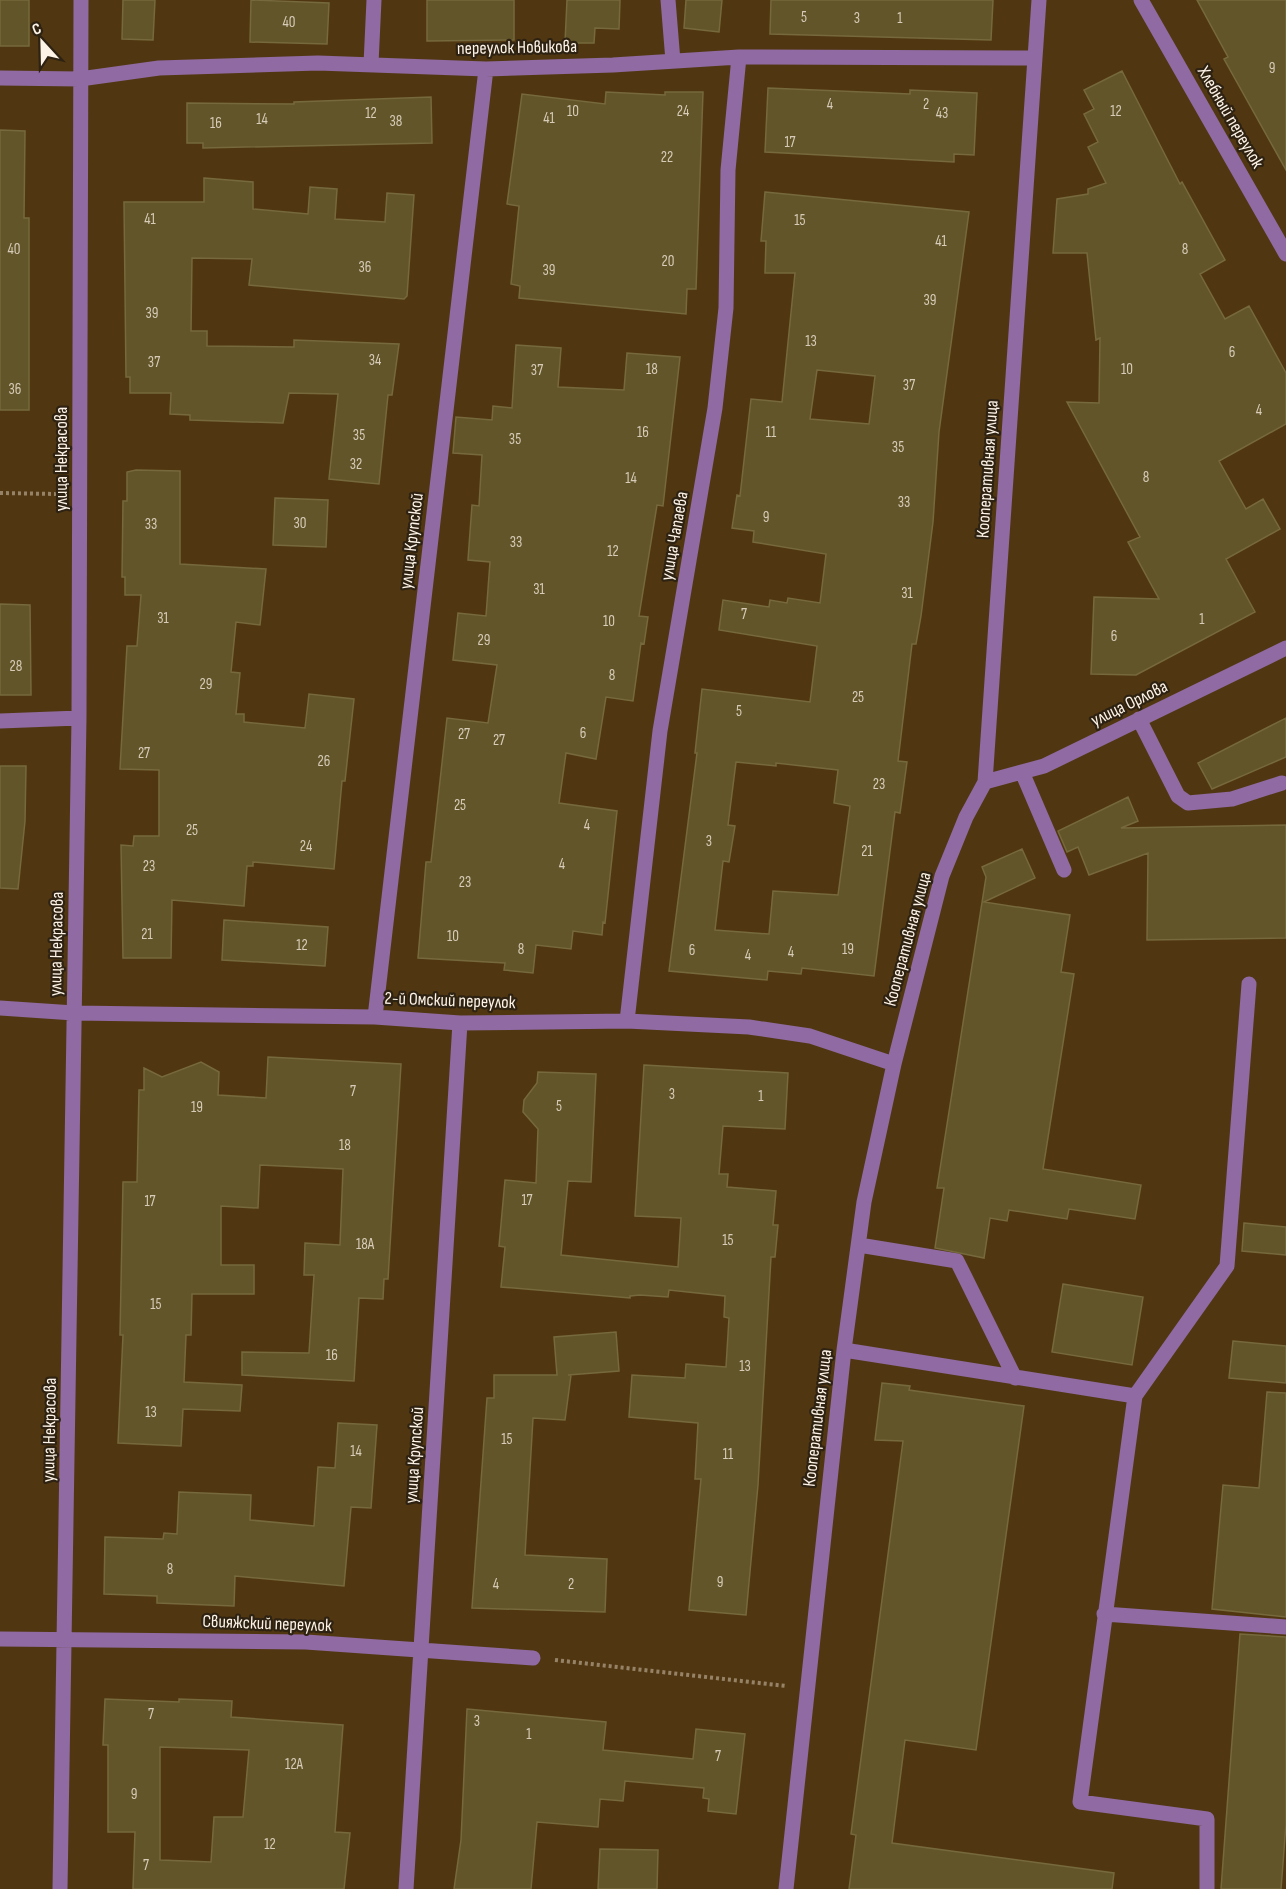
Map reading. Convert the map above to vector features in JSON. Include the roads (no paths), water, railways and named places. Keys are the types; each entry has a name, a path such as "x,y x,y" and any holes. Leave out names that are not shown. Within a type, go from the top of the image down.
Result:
{"street":[{"name":"улица Некрасова","path":"60,1889 66,1639 79,718 81,0"},
{"path":"371,64 374,0"},
{"path":"669,0 673,61"},
{"name":"Кооперативная улица","path":"786,1889 844,1350 864,1202 894,1064 942,876 966,817 985,782 1039,0"},
{"name":"Хлебный переулок","path":"1141,0 1286,254"},
{"name":"переулок Новикова","path":"0,78 80,79 159,68 318,63 486,69 739,57 1034,58"},
{"name":"улица Чапаева","path":"627,1021 660,731 715,408 726,308 728,170 739,57"},
{"name":"улица Крупской","path":"375,1017 486,69"},
{"name":"улица Орлова","path":"985,782 1044,766 1286,648"},
{"path":"0,721 79,718"},
{"path":"1139,719 1178,796 1188,803 1232,799 1282,783"},
{"path":"1022,772 1064,870"},
{"path":"1207,1889 1207,1819 1080,1802 1135,1396 1227,1266 1249,984"},
{"name":"2-й Омский переулок","path":"0,1008 74,1014 375,1017 460,1023 627,1021 749,1028 810,1036 894,1064"},
{"name":"улица Крупской","path":"406,1889 460,1023"},
{"path":"859,1245 957,1261 1015,1378"},
{"path":"844,1350 1135,1396"},
{"path":"1104,1614 1286,1627"},
{"name":"Свияжский переулок","path":"0,1639 306,1642 533,1658"}]}
